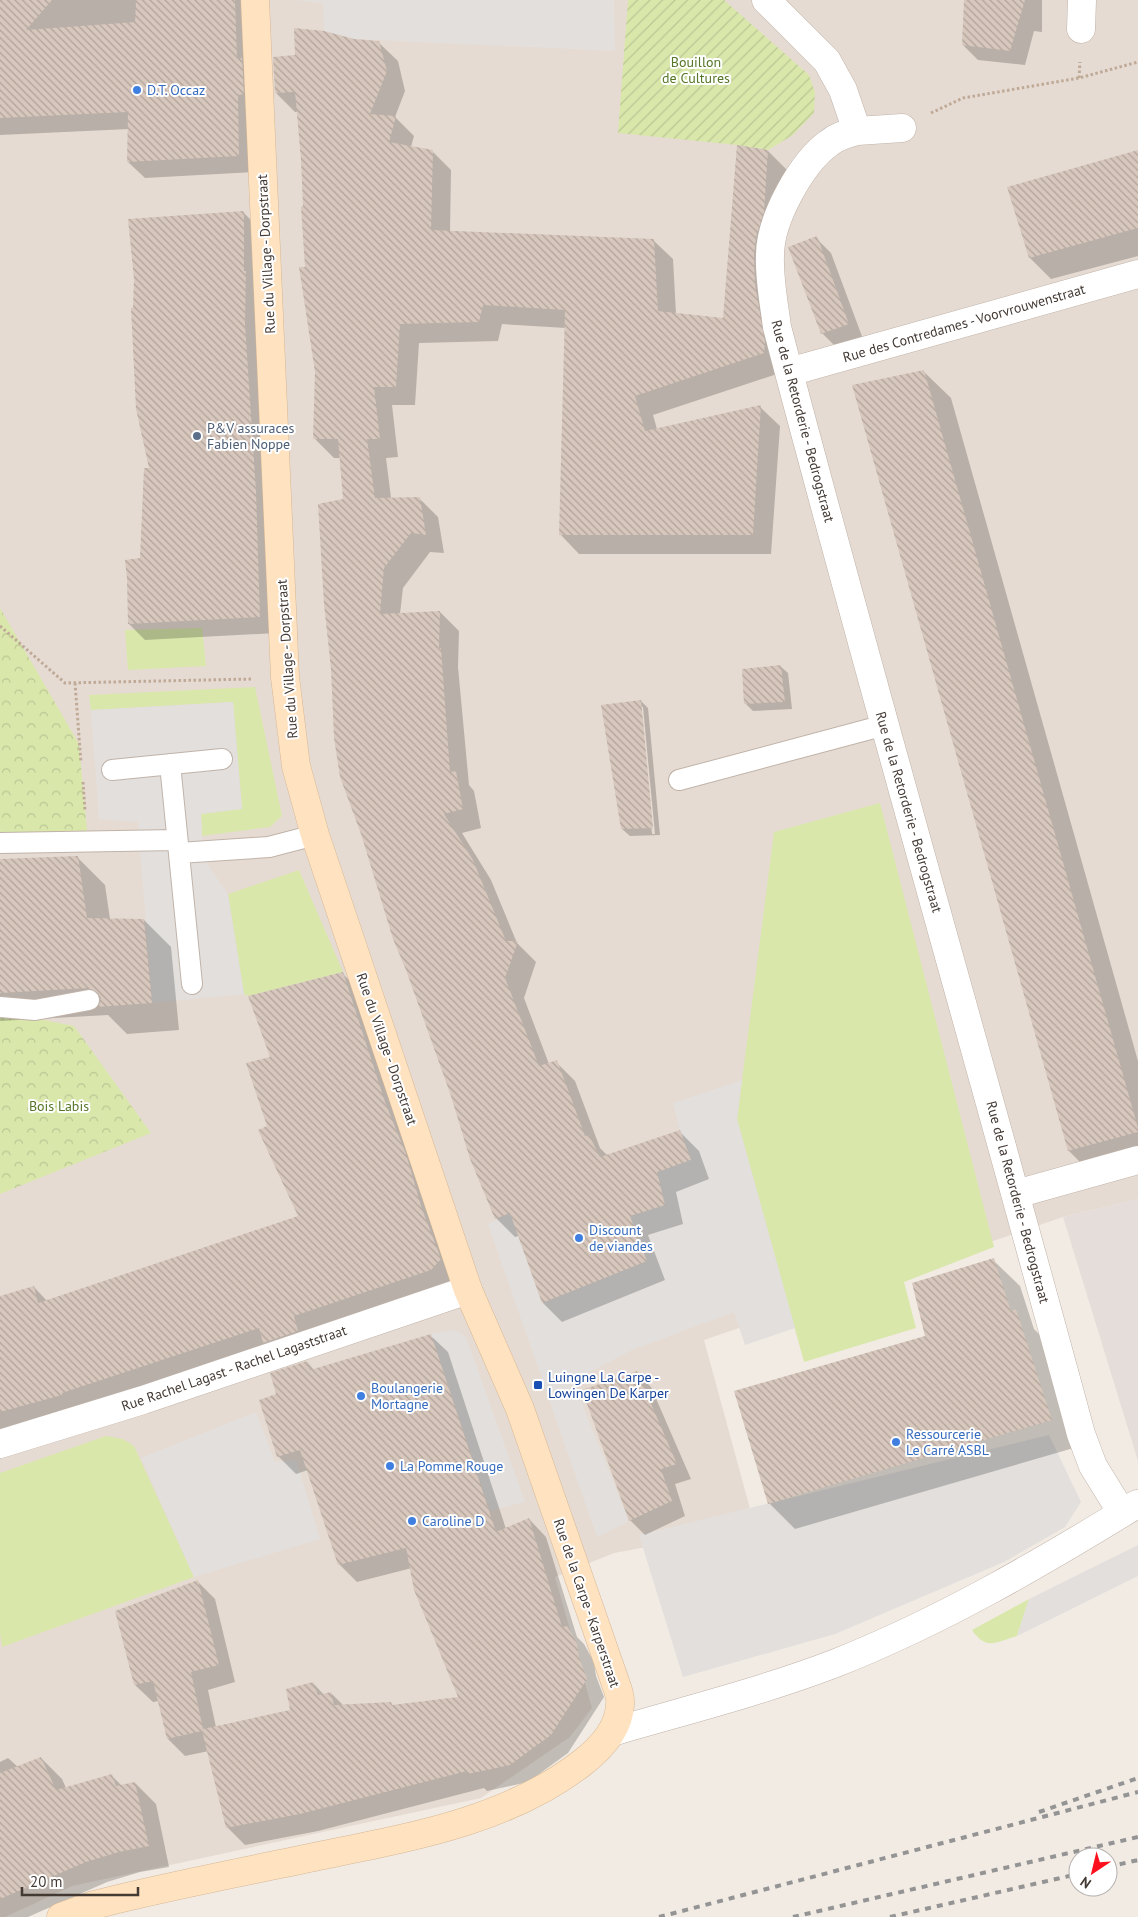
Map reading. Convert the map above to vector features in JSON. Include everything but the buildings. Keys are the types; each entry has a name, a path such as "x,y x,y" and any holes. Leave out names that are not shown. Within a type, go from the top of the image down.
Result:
{"street":[{"name":"Rue du Village - Dorpstraat","path":"255,0 285,677 296,766 315,834 468,1290"},
{"path":"766,0 827,61 843,90 857,131"},
{"path":"1081,29 1082,0"},
{"name":"Rue de la Retorderie - Bedrogstraat","path":"902,128 857,131 839,136 827,144 803,171 781,213 771,239 772,287 777,327 1086,1452 1130,1508"},
{"name":"Rue des Contredames - Voorvrouwenstraat","path":"789,372 1138,274"},
{"path":"1016,1194 1138,1160"},
{"name":"Rue Rachel Lagast - Rachel Lagaststraat","path":"0,1444 143,1400 468,1290"},
{"name":"Rue de la Carpe - Karperstraat","path":"61,1917 94,1905 118,1899 385,1842 490,1813 536,1792 572,1770 601,1746 612,1732 620,1704 618,1690 520,1409 468,1290"},
{"path":"612,1732 790,1680 877,1646 990,1590 1047,1559 1130,1508"}],"lane":[{"path":"679,780 885,725"},
{"path":"112,770 222,759"},
{"path":"170,764 192,984"},
{"path":"0,843 269,847 315,834"},
{"path":"0,1007 35,1010 89,1000"}],"path":[{"path":"902,128 963,98 1079,78 1138,62"},
{"path":"0,626 65,683 285,677"}],"shaded area":[{"path":"0,0 1138,0 1138,1199 1063,1217 704,1340 755,1527 614,1553 555,1577 592,1708 570,1737 481,1798 72,1886 5,1917 0,1917"},
{"path":"295,0 614,0 615,51 354,39 324,31 323,3"},
{"path":"233,702 242,809 201,814 203,858 228,894 244,994 152,1003 138,822 99,819 91,710"},
{"path":"742,1080 737,1119 795,1328 745,1345 734,1312 632,1350 573,1381 629,1521 597,1537 488,1224 510,1213 542,1303 647,1261 630,1216 657,1172 691,1160 673,1103"},
{"path":"1138,1199 1138,1461 1063,1217"},
{"path":"455,1330 466,1337 525,1502 490,1511 431,1334"},
{"path":"256,1412 275,1462 296,1459 320,1539 194,1577 141,1458"},
{"path":"1049,1435 1081,1502 1065,1527 1004,1562 835,1634 683,1677 639,1535"},
{"path":"1138,1545 1138,1576 1017,1636 1029,1599"}],"green space":[{"name":"Bouillon de Cultures","path":"628,0 724,0 809,75 815,92 814,113 793,135 768,150 618,133"},
{"path":"0,608 79,744 88,841 0,843"},
{"path":"202,628 206,666 128,670 125,630"},
{"path":"255,687 282,816 270,827 202,836 201,814 242,808 233,702 91,710 89,695"},
{"path":"880,803 994,1247 904,1282 916,1328 804,1362 737,1119 774,832"},
{"path":"299,870 343,972 248,996 244,994 228,894"},
{"name":"Bois Labis","path":"0,1011 74,1026 151,1133 0,1194"},
{"path":"106,1436 123,1439 134,1446 194,1577 2,1647 0,1633 0,1473"},
{"path":"1029,1599 1017,1636 987,1643 977,1637 972,1630"}],"railway":[{"path":"1039,1812 1138,1778"},
{"path":"659,1917 1138,1792"},
{"path":"793,1917 1138,1837"},
{"path":"1118,1865 1138,1860"},
{"path":"890,1917 1068,1876"}],"place":[{"name":"D.T. Occaz","path":"137,90"},
{"name":"P&V assuraces Fabien Noppe","path":"197,436"},
{"name":"Discount de viandes","path":"579,1238"},
{"name":"Luingne La Carpe - Lowingen De Karper","path":"538,1385"},
{"name":"Boulangerie Mortagne","path":"361,1396"},
{"name":"Ressourcerie Le Carré ASBL","path":"896,1442"},
{"name":"La Pomme Rouge","path":"390,1466"},
{"name":"Caroline D","path":"412,1521"}]}
